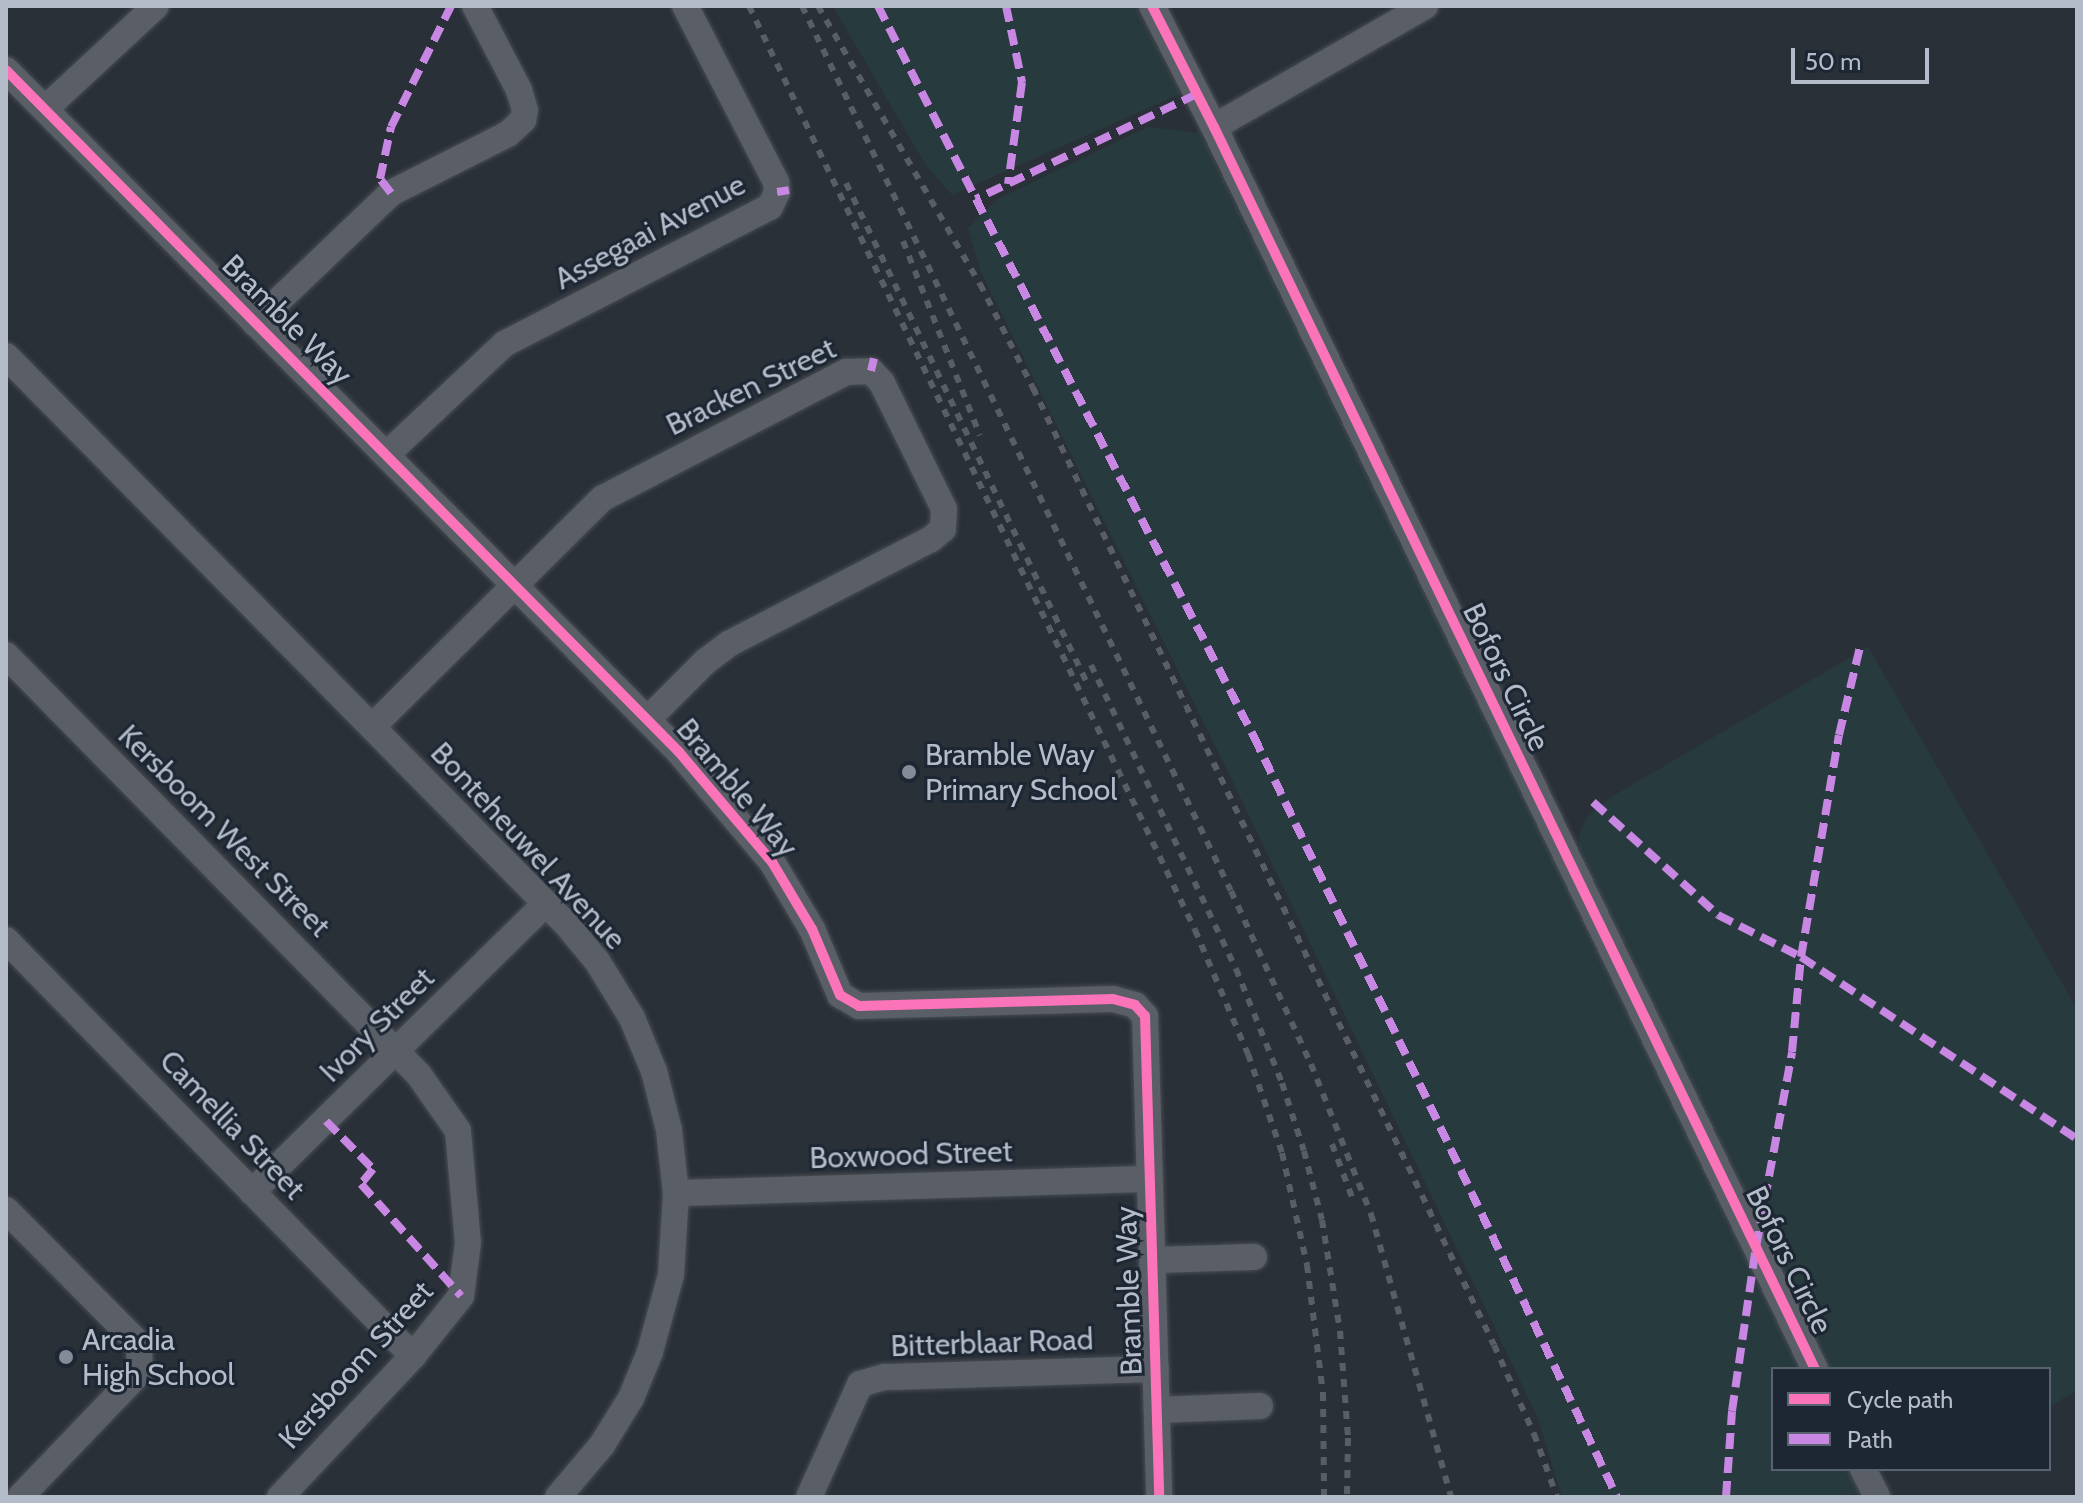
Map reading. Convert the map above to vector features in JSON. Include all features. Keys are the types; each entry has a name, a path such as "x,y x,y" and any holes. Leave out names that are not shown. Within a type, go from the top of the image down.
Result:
{"street":[{"path":"45,109 156,6"},
{"path":"255,323 391,193 508,134 523,120 525,110 519,90 475,6"},
{"name":"Assegaai Avenue","path":"386,455 504,344 760,214 774,201 776,182 685,6"},
{"name":"Bofors Circle","path":"1152,6 1214,127 1814,1367"},
{"path":"1214,127 1425,6"},
{"name":"Bramble Way","path":"6,70 647,720 772,862 812,929 840,995 859,1006 1113,999 1135,1005 1145,1016 1159,1497"},
{"name":"Bonteheuwel Avenue","path":"10,367 546,903 597,961 632,1018 662,1098 676,1193 671,1275 650,1352 631,1398 602,1445 558,1497"},
{"name":"Bracken Street","path":"372,727 590,510 619,488 846,372 871,371 882,383 944,509 943,529 931,539 730,643 706,661 647,720"},
{"name":"Kersboom West Street","path":"6,655 396,1052"},
{"name":"Ivory Street","path":"252,1192 546,903"},
{"name":"Camellia Street","path":"6,940 413,1356"},
{"name":"Kersboom Street","path":"280,1497 413,1356 461,1296 468,1243 458,1131 419,1075 396,1052"},
{"name":"Boxwood Street","path":"676,1193 1148,1179"},
{"path":"6,1210 139,1344 140,1372 20,1497"},
{"name":"Bramble Way","path":"1153,1260 1254,1257"},
{"name":"Bitterblaar Road","path":"809,1497 860,1384 885,1377 1156,1369"},
{"name":"Bramble Way","path":"1157,1410 1260,1406"},
{"path":"1864,1471 1877,1497"}],"green space":[{"path":"833,6 1135,6 1180,94 952,195 925,164"},
{"path":"1148,127 1200,133 1801,1367 1771,1367 1771,1471 1852,1471 1865,1497 1562,1497 1537,1416 1232,780 981,272 968,228 999,198"},
{"path":"1868,647 2077,1009 2077,1390 2051,1406 2051,1367 1827,1367 1587,874 1579,837 1586,818 1611,797"}],"railway":[{"path":"749,6 1195,930 1248,1054 1282,1153 1307,1265 1323,1393 1324,1497"},
{"path":"802,6 1231,891 1311,1064 1371,1214 1451,1497"},
{"path":"818,6 980,284 1033,388 1494,1345 1534,1434 1557,1497"},
{"path":"846,183 1089,687"},
{"path":"903,241 980,435"},
{"path":"1091,665 1236,969 1282,1083 1304,1151 1322,1220 1340,1331 1348,1438 1347,1497"},
{"path":"1332,1144 1353,1200"}],"marked path":[{"path":"391,193 380,179 391,127 451,6"},
{"path":"878,6 976,199"},
{"path":"1006,6 1022,82 1008,184"},
{"path":"1197,94 976,199 1254,737 1617,1497"},
{"path":"777,192 789,190"},
{"path":"871,371 874,358"},
{"path":"1726,1497 1732,1411 1756,1247 1792,1052 1801,957 1839,735 1860,647"},
{"path":"1593,802 1718,915 1801,957 2077,1139"},
{"path":"326,1121 373,1169 361,1184 461,1296"}],"cycle path":[{"path":"1152,6 1214,127 1814,1367"},
{"path":"6,70 679,752 772,862 812,929 840,995 859,1006 1113,999 1135,1005 1145,1016 1159,1497"}],"place":[{"name":"Bramble Way Primary School","path":"909,772"},
{"name":"Arcadia High School","path":"66,1357"}]}
